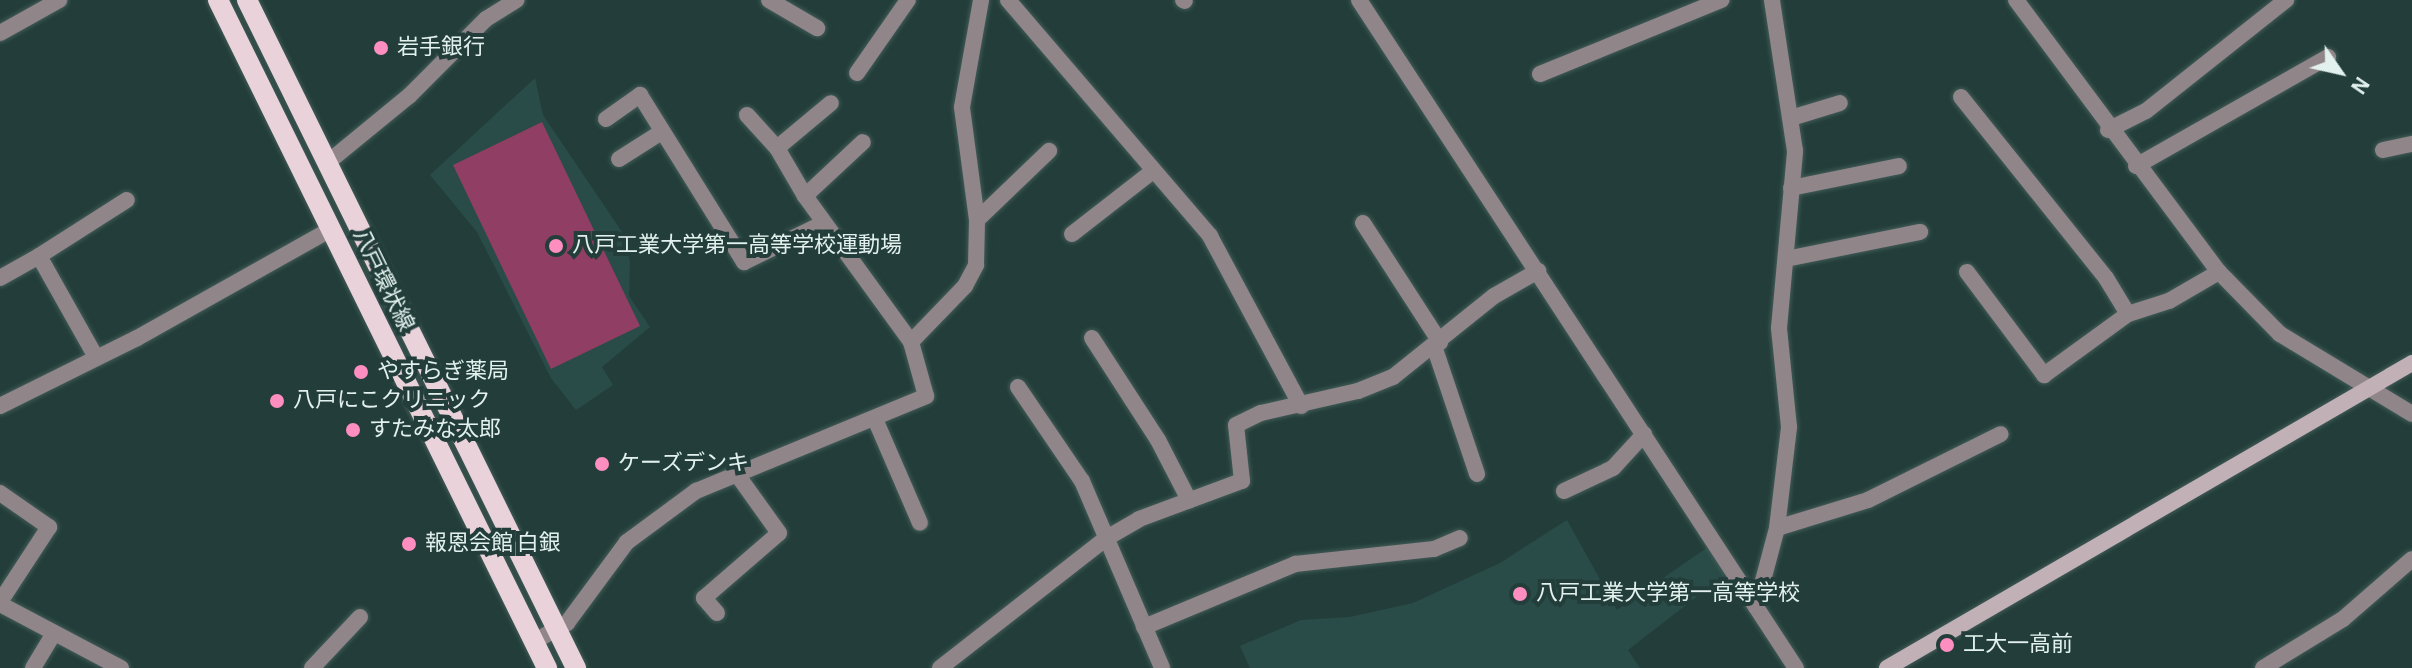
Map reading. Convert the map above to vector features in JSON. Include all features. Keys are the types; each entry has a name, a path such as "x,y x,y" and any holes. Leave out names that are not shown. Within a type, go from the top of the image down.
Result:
{"main road":[{"name":"八戸環状線","path":"218,0 547,668"},
{"name":"八戸環状線","path":"247,0 576,668"}],"street":[{"path":"0,33 59,0"},
{"path":"327,163 409,96 486,19 517,0"},
{"path":"769,0 817,28"},
{"path":"857,73 908,0"},
{"path":"911,342 965,286 976,265 977,220 962,107 981,0"},
{"path":"1008,0 1210,236 1301,406"},
{"path":"1359,0 1796,668"},
{"path":"1540,74 1721,0"},
{"path":"1756,607 1777,528 1789,427 1779,328 1791,188 1791,118 1772,0"},
{"path":"2016,0 2108,130 2219,272 2280,334 2366,389 2412,414"},
{"path":"2108,130 2146,111 2286,0"},
{"path":"2136,166 2328,57"},
{"path":"606,119 640,95 660,133 744,262 824,223"},
{"path":"1961,97 2106,278 2128,314"},
{"path":"777,148 831,103"},
{"path":"1791,118 1840,103"},
{"path":"535,641 557,630 627,542 696,491 926,396 911,342 805,196 777,148 747,115"},
{"path":"619,159 660,133"},
{"path":"805,196 863,142"},
{"path":"2383,150 2412,144"},
{"path":"977,220 1049,151"},
{"path":"1791,188 1899,166"},
{"path":"1072,234 1153,171"},
{"path":"0,278 127,200"},
{"path":"1363,223 1437,344 1477,474"},
{"path":"0,406 331,229"},
{"path":"1786,259 1920,232"},
{"path":"39,256 96,357"},
{"path":"940,668 1105,539 1189,500 1242,481 1236,425 1261,413 1301,406 1393,377 1494,296 1538,271"},
{"path":"1967,272 2044,375 2128,314 2169,301 2219,272"},
{"path":"1092,338 1158,440 1189,500"},
{"path":"1887,668 2412,363"},
{"path":"1018,387 1082,481 1144,627 1157,666"},
{"path":"875,419 920,523"},
{"path":"1564,491 1613,468 1644,434"},
{"path":"1777,528 1868,500 2001,434"},
{"path":"717,613 704,598 779,533 736,473"},
{"path":"0,493 49,527 0,603 121,668"},
{"path":"1144,627 1295,564 1434,549 1460,538"},
{"path":"2263,668 2343,619 2412,559"},
{"path":"312,668 360,617"},
{"path":"33,668 54,633"}],"shaded area":[{"name":"八戸工業大学第一高等学校運動場","path":"535,78 543,115 622,232 630,261 629,296 650,327 602,367 613,385 576,410 551,378 477,232 430,175"},
{"name":"八戸工業大学第一高等学校運動場","path":"542,122 640,326 551,369 453,165"},
{"name":"八戸工業大学第一高等学校","path":"1567,520 1617,610 1708,547 1726,574 1628,650 1640,668 1250,668 1240,646 1301,620 1350,617 1413,603 1500,563"}],"place":[{"name":"岩手銀行","path":"381,48"},
{"name":"八戸工業大学第一高等学校運動場","path":"556,246"},
{"name":"やすらぎ薬局","path":"361,372"},
{"name":"八戸にこクリニック","path":"277,401"},
{"name":"すたみな太郎","path":"353,430"},
{"name":"ケーズデンキ","path":"602,464"},
{"name":"報恩会館 白銀","path":"409,544"},
{"name":"八戸工業大学第一高等学校","path":"1520,594"},
{"name":"工大一高前","path":"1947,645"}]}
